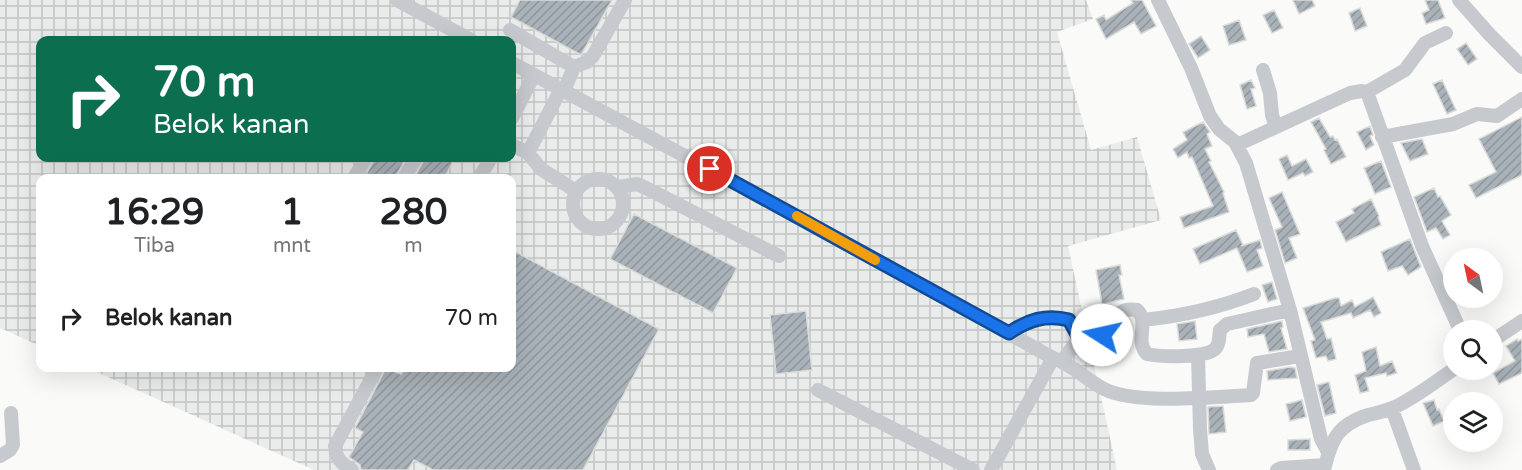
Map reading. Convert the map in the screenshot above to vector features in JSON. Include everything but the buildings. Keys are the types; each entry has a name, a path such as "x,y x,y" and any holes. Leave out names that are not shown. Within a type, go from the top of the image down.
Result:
{"street":[{"path":"397,0 450,35"},
{"path":"528,153 574,67 587,62 593,56 625,0"},
{"path":"1158,0 1187,59 1210,116 1219,129 1237,145 1246,163 1290,310 1325,462"},
{"path":"1461,0 1522,67"},
{"path":"510,30 574,67"},
{"path":"1237,145 1350,93 1367,92 1405,70 1425,43 1446,33"},
{"path":"516,65 1057,359 1105,390 1131,398 1198,398 1251,394 1257,363 1300,356"},
{"path":"1263,70 1276,127"},
{"path":"516,110 534,75"},
{"path":"1367,92 1422,246 1455,320"},
{"path":"1382,137 1453,124 1477,114 1497,116 1522,99"},
{"path":"516,147 528,153 541,170 576,191"},
{"path":"596,178 608,180 618,187 623,198 623,210 617,221 607,228 595,229 583,225 575,215 572,203 576,191 584,182 596,178"},
{"path":"618,187 637,184 779,256"},
{"path":"1143,320 1202,311 1254,294"},
{"path":"1078,336 1102,335 1108,330 1116,316 1131,309 1141,313 1143,320 1141,341 1147,354 1198,355 1214,350 1218,346 1220,330 1227,324 1290,310"},
{"path":"991,470 1057,359 1075,344 1078,336 1069,320 1049,316 1029,321 1009,333"},
{"path":"1503,333 1522,321"},
{"path":"1198,355 1200,387 1198,398 1203,454 1209,470"},
{"path":"352,470 338,459 335,446 375,372"},
{"path":"1325,462 1336,434 1350,423 1392,409 1443,376"},
{"path":"818,390 973,470"},
{"path":"1392,409 1414,470"},
{"path":"0,456 10,450 13,444 11,413"},
{"path":"1277,470 1325,462"}],"shaded area":[{"path":"0,0 1086,0 1093,19 1057,32 1091,150 1137,137 1161,220 1068,246 1117,470 314,470 97,372 516,372 516,174 36,174 36,344 0,328"}],"slow traffic":[{"path":"797,216 875,260"}],"route":[{"path":"710,169 1009,333 1029,321 1049,316 1069,320 1078,336 1102,335"}]}
